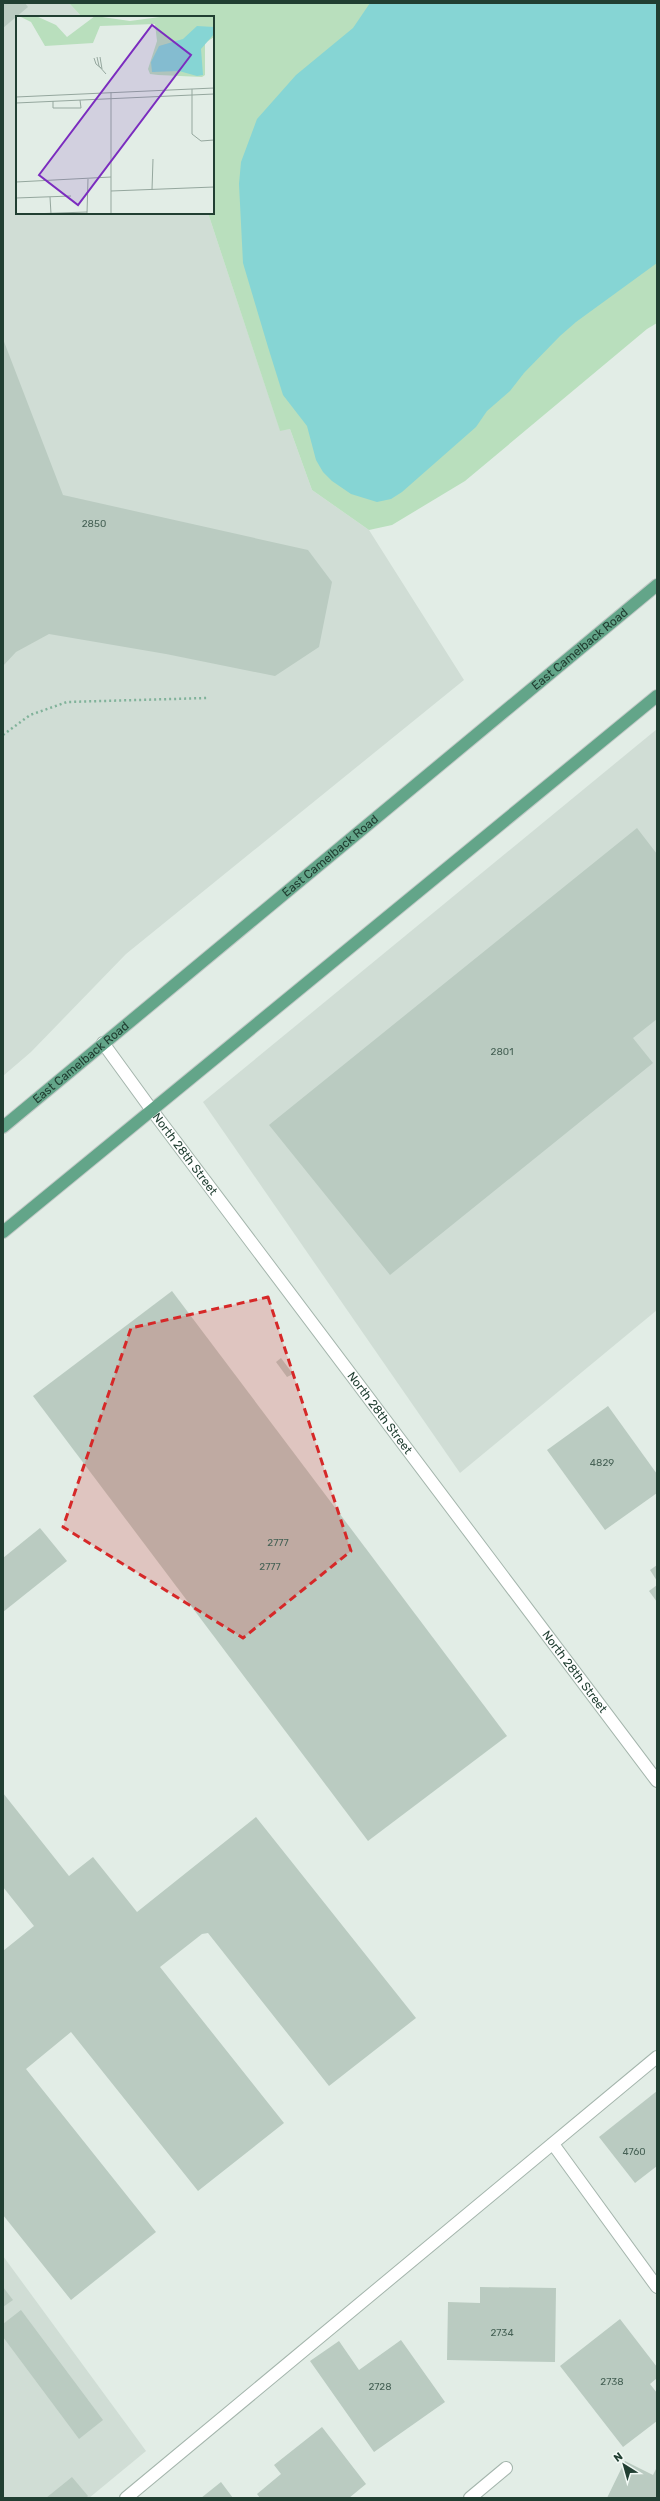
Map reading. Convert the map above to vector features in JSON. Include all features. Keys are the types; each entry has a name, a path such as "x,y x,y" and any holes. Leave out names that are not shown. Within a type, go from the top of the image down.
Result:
{"main road":[{"name":"East Camelback Road","path":"3,1127 657,585"},
{"path":"3,1232 150,1109 657,696"}],"street":[{"name":"North 28th Street","path":"104,1043 150,1109 657,1781"},
{"path":"126,2498 657,2057"},
{"path":"553,2144 657,2288"},
{"path":"470,2498 506,2468"}],"path":[{"path":"3,736 30,714 67,702 207,698"}],"highlighted area":[{"path":"268,1297 351,1551 243,1638 63,1527 131,1328"}],"shaded area":[{"path":"3,3 69,3 81,16 16,16 16,214 208,214 280,430 290,429 312,490 369,530 464,680 126,954 31,1052 3,1076"},
{"path":"657,729 657,1310 460,1473 203,1102"},
{"path":"3,2256 146,2451 89,2498 3,2498"}],"green space":[{"path":"69,3 657,3 657,323 647,329 465,481 392,525 369,530 312,490 290,429 280,431 208,214 214,214 214,16 81,16"}],"water":[{"path":"370,3 657,3 657,263 576,322 560,336 524,373 510,391 487,411 476,427 402,492 391,499 377,502 351,494 332,481 323,472 316,460 307,426 283,395 243,263 239,184 241,162 257,119 296,75 353,28"}],"building":[{"path":"3,3 25,3 28,7 3,28"},
{"path":"3,339 63,495 308,550 332,582 319,647 275,676 166,654 49,634 16,652 3,666"},
{"path":"637,828 657,854 657,1019 633,1038 653,1063 390,1275 269,1125"},
{"path":"172,1291 507,1736 368,1841 33,1396"},
{"path":"281,1358 293,1374 287,1377 276,1362"},
{"path":"608,1406 657,1474 657,1493 605,1530 547,1450"},
{"path":"40,1528 67,1561 3,1612 3,1558"},
{"path":"657,1565 657,1581 650,1570"},
{"path":"657,1585 657,1602 649,1591"},
{"path":"3,1793 69,1876 93,1857 137,1912 256,1817 416,2018 329,2086 208,1933 202,1934 160,1967 284,2123 198,2191 71,2032 26,2069 156,2232 71,2300 3,2215 3,1951 34,1926 3,1887"},
{"path":"657,2091 657,2166 635,2183 599,2137"},
{"path":"3,2287 13,2300 3,2307"},
{"path":"480,2287 556,2288 555,2362 447,2360 448,2302 480,2303"},
{"path":"21,2310 103,2420 79,2439 3,2337 3,2324"},
{"path":"620,2319 657,2367 657,2378 650,2384 657,2393 657,2421 623,2447 560,2366"},
{"path":"401,2340 445,2402 374,2452 310,2361 339,2341 359,2370"},
{"path":"322,2427 366,2484 349,2498 260,2498 257,2494 281,2474 274,2465"},
{"path":"625,2461 653,2475 657,2467 657,2498 607,2498"},
{"path":"72,2477 88,2496 86,2498 46,2498"},
{"path":"221,2482 233,2498 201,2498"}]}
